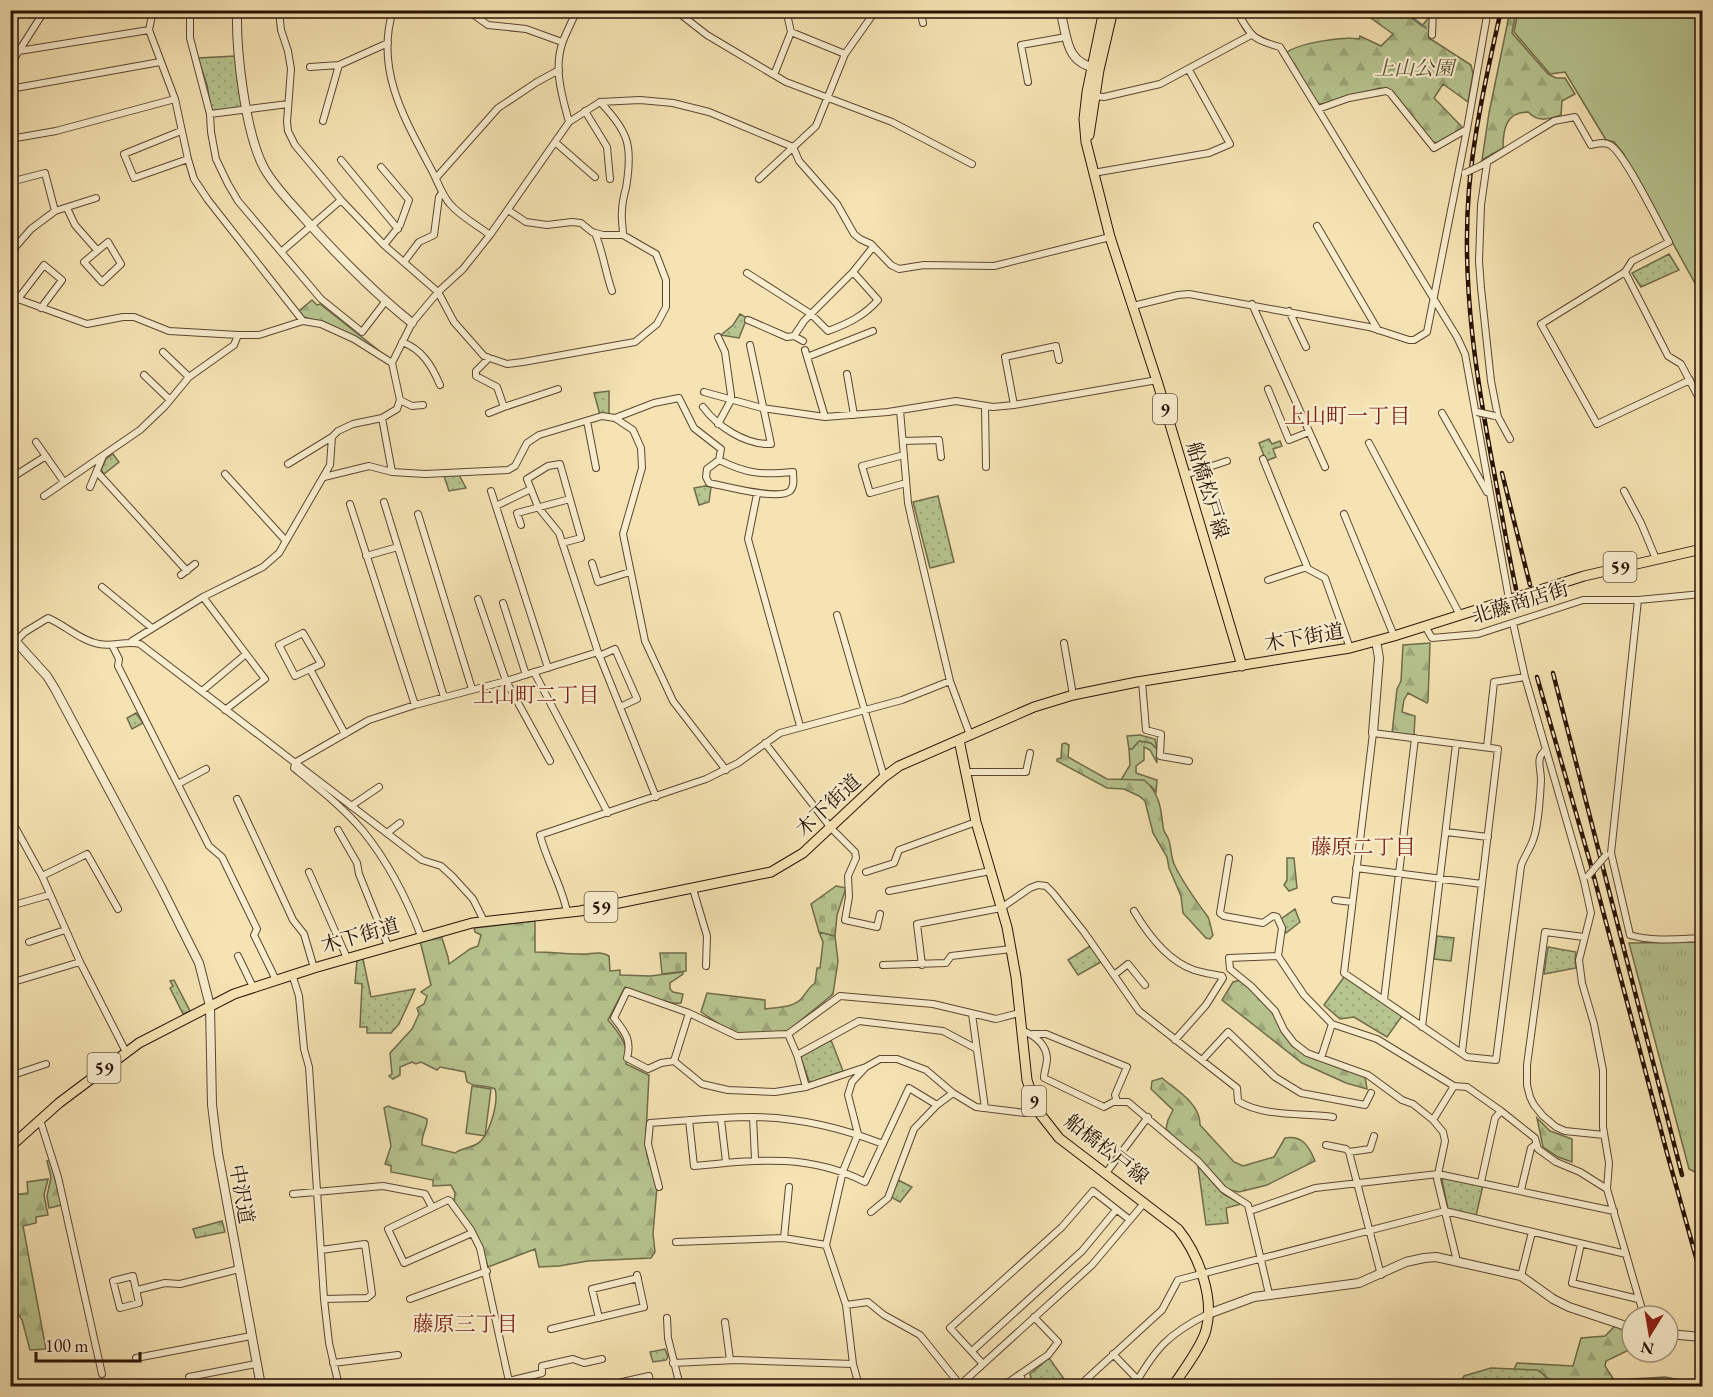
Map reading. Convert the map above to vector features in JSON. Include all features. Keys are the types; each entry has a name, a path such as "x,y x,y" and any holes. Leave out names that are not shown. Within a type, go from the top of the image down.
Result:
{"main road":[{"name":"船橋松戸線","path":"1104,10 1084,119 1088,152 1110,237 1157,380 1242,666"},
{"name":"船橋松戸線","path":"1088,152 1095,69 1113,10"},
{"name":"木下街道","path":"10,1147 59,1102 126,1052 153,1035 253,987 452,927 484,921 567,912 693,890 778,869 803,853 884,777 907,761 1034,707 1073,695 1142,681 1350,648 1584,576 1702,549"},
{"name":"船橋松戸線","path":"958,740 976,822 1011,949 1028,1080 1037,1110 1059,1138 1178,1229 1188,1241 1203,1273 1208,1314 1206,1331 1173,1386"}],"street":[{"path":"10,65 45,12 56,10"},
{"path":"153,10 149,30 176,99 194,179 303,321"},
{"path":"189,10 190,38 210,114 216,159 238,201 321,299 362,332 385,302"},
{"path":"237,10 237,37 247,108 253,137 265,169 276,186 350,270 412,323"},
{"path":"279,10 281,30 291,69 288,131 295,145 341,200 384,246 438,292 454,322 484,356 507,364 635,342 657,324 666,307 667,293 666,280 656,254 623,235 595,233 580,223 547,225 526,222 508,210"},
{"path":"393,10 388,43 391,83 409,127 442,193 450,204 490,235"},
{"path":"467,10 488,25 526,29 562,42"},
{"path":"569,122 560,90 559,70 562,42 577,10"},
{"path":"675,10 707,35 786,82 892,122 972,164"},
{"path":"759,179 816,126 845,54 876,10"},
{"path":"920,10 923,23"},
{"path":"1060,10 1073,56 1086,67 1095,69"},
{"path":"1236,10 1251,35 1260,42 1280,47 1434,299 1465,354 1509,599"},
{"path":"1432,35 1433,10"},
{"path":"1133,306 1189,294 1289,311 1414,340 1428,332 1488,10"},
{"path":"774,75 791,32 787,14"},
{"path":"20,51 149,30"},
{"path":"791,32 845,54"},
{"path":"1094,96 1104,97 1160,84 1251,35"},
{"path":"1028,82 1021,45 1066,37"},
{"path":"310,67 339,65 388,43"},
{"path":"10,90 160,62"},
{"path":"323,121 339,65"},
{"path":"436,178 498,108 559,70"},
{"path":"1094,173 1209,153 1230,144 1189,70"},
{"path":"1317,109 1349,98 1386,91 1434,148 1467,129"},
{"path":"10,139 56,131 176,99"},
{"path":"288,464 332,437 338,430 381,418 397,409 400,400 392,363 412,323 438,292 463,269 490,235 569,122 600,102 640,100 673,103 709,112 794,147 799,161 837,204 849,227 891,266 899,268 924,265 994,266 1110,237"},
{"path":"600,102 613,115 629,145 629,164 622,210 623,235"},
{"path":"210,114 288,104"},
{"path":"585,111 607,147 610,179"},
{"path":"1458,177 1485,164 1554,121 1575,117 1591,145 1605,143 1612,145 1622,158 1669,242 1632,261 1625,272 1541,324 1597,424 1690,380"},
{"path":"182,131 124,154 134,178 188,159"},
{"path":"555,142 595,177"},
{"path":"341,160 398,229"},
{"path":"1485,164 1479,261 1496,416 1510,439"},
{"path":"381,167 409,200 398,229 384,246"},
{"path":"10,182 45,173 55,212"},
{"path":"404,262 419,242 434,235 439,197 442,193"},
{"path":"11,252 31,229 55,212 96,198"},
{"path":"281,252 341,200"},
{"path":"67,208 75,225 97,250"},
{"path":"1317,226 1378,330"},
{"path":"595,233 604,254 604,267 612,291"},
{"path":"108,242 122,264 102,282 84,262 97,250 108,242"},
{"path":"794,336 811,314 873,247"},
{"path":"10,304 18,299 44,265 62,280 41,308"},
{"path":"747,273 811,314 828,331 852,322 878,300 852,272"},
{"path":"1625,272 1668,356 1681,364 1702,404"},
{"path":"10,292 18,299 87,324 134,317 169,331 259,335 303,321 321,324 354,339 392,363"},
{"path":"1252,304 1325,467"},
{"path":"1289,311 1306,347"},
{"path":"748,320 787,337 794,336 803,341"},
{"path":"825,417 806,354 873,331"},
{"path":"44,496 140,430 189,377 234,345 238,335"},
{"path":"718,337 725,352 731,400 718,424"},
{"path":"402,342 414,346 426,360 440,385"},
{"path":"703,407 718,424 750,441 762,445 771,444 750,345"},
{"path":"1014,405 1005,357 1056,346 1059,360"},
{"path":"162,352 189,377"},
{"path":"489,358 476,370 476,376 497,387 504,407"},
{"path":"847,374 854,416"},
{"path":"144,375 170,400"},
{"path":"704,392 762,408 825,417 854,416 956,401 985,406 1014,405 1157,380"},
{"path":"489,413 558,389"},
{"path":"1268,389 1289,440 1309,432"},
{"path":"615,418 654,403 678,398 694,428 721,449 719,460 707,469 706,477 709,483 757,494 789,492 793,486 793,472 754,474 739,470 719,460"},
{"path":"400,400 412,406 423,405"},
{"path":"985,406 986,467"},
{"path":"900,410 906,483 912,520 950,681 970,735"},
{"path":"1475,411 1496,416"},
{"path":"1442,413 1490,498"},
{"path":"324,477 369,466 392,472 425,474 508,470 515,466 527,443 540,435 602,416 615,418 633,430 641,448 642,468 623,534 645,641 673,701 726,770"},
{"path":"381,418 392,472"},
{"path":"586,421 596,468"},
{"path":"13,638 48,618 59,622 91,642 112,645 132,641 203,597 262,567 279,553 324,477 330,465 332,437"},
{"path":"903,441 939,440 941,457"},
{"path":"36,442 64,482"},
{"path":"1369,443 1460,615"},
{"path":"904,455 862,466 870,493 906,483"},
{"path":"16,475 46,456"},
{"path":"90,487 103,456"},
{"path":"1263,459 1307,567 1325,578 1350,648"},
{"path":"1185,475 1227,461"},
{"path":"562,543 581,538 560,464 548,466 527,479 538,507 559,533 562,543 598,654 656,797"},
{"path":"97,472 184,573 195,564"},
{"path":"225,474 286,541"},
{"path":"496,506 531,489"},
{"path":"491,491 548,668"},
{"path":"1624,491 1656,559"},
{"path":"757,494 748,540 800,726"},
{"path":"521,525 517,513 570,499"},
{"path":"384,502 444,696"},
{"path":"350,504 415,705"},
{"path":"418,514 472,689"},
{"path":"1344,514 1394,636"},
{"path":"366,556 398,547"},
{"path":"592,563 598,582 630,572"},
{"path":"1268,580 1307,567"},
{"path":"102,587 152,628"},
{"name":"北藤商店街","path":"1425,626 1430,636 1439,638 1478,634 1583,600 1638,600 1702,594"},
{"path":"203,597 265,679 225,710"},
{"path":"478,599 506,681 550,760"},
{"path":"1638,600 1608,854 1630,935 1639,938 1702,938"},
{"path":"504,603 526,675"},
{"path":"837,615 884,777"},
{"path":"1513,623 1525,677 1586,878 1591,912 1579,960 1603,1070 1604,1135 1609,1164 1607,1189 1640,1304"},
{"path":"303,633 321,663 310,669 295,676 279,645 303,633"},
{"name":"中沢道","path":"13,638 55,689 200,963 210,1006 212,1105 221,1175 261,1386"},
{"path":"132,641 140,644 422,860 441,866 473,899 484,921"},
{"path":"1376,641 1379,658 1373,733 1344,973 1467,1057 1496,1060 1521,866 1533,840 1541,778 1539,759 1546,750"},
{"path":"1064,643 1073,695"},
{"path":"112,645 119,659 118,666 209,846 222,857 257,929 254,935 276,980"},
{"path":"421,936 400,887 363,831 342,809 294,768 296,762 369,720 444,696 506,681 615,649 637,699 620,706"},
{"path":"202,691 246,654"},
{"path":"310,669 345,734"},
{"path":"534,672 608,813"},
{"path":"1486,747 1494,682 1525,677"},
{"path":"567,912 564,899 546,858 540,835 656,797 726,770 780,733 902,700 950,681"},
{"path":"1142,681 1146,730 1161,734 1160,756 1189,761"},
{"path":"1373,733 1497,749 1462,1052"},
{"path":"1384,1000 1415,738"},
{"path":"765,743 831,828 855,852 856,858 848,876 849,897 844,920 877,927 880,914"},
{"path":"1422,1027 1456,744"},
{"path":"965,772 1026,772 1030,753"},
{"path":"178,784 206,769"},
{"path":"351,806 379,787"},
{"path":"237,799 293,920 304,934 314,968"},
{"path":"10,818 42,876 80,962 126,1052"},
{"path":"866,872 894,863 899,850 976,822"},
{"path":"387,833 400,823"},
{"path":"338,830 357,863 359,874 388,946"},
{"path":"1446,832 1488,837"},
{"path":"42,876 87,854 118,909"},
{"path":"1586,878 1608,854"},
{"path":"1229,858 1220,914 1263,923 1273,916 1277,917 1282,928 1278,956 1304,995 1332,1024 1377,1039 1454,1086 1467,1087 1501,1110 1535,1138 1538,1149 1556,1162 1580,1172 1607,1189"},
{"path":"357,863 366,859"},
{"path":"1356,868 1482,884"},
{"path":"889,891 990,871"},
{"path":"309,872 347,958"},
{"path":"922,965 917,924 1001,908 1030,888 1038,885 1046,886 1053,892 1139,1011 1237,1088 1238,1101 1244,1105 1276,1113 1333,1117"},
{"path":"693,890 707,936 706,966"},
{"path":"10,906 49,895"},
{"path":"1335,900 1352,902"},
{"path":"1134,911 1144,928 1170,956 1192,969 1223,978 1206,1005 1175,1040"},
{"path":"29,942 65,930"},
{"path":"1584,937 1546,931 1545,933 1527,1065 1527,1085 1534,1105 1556,1127 1570,1132 1604,1135"},
{"path":"883,965 946,963 951,956 1011,949"},
{"path":"238,956 253,987"},
{"path":"1278,956 1229,958 1230,969 1251,986 1275,1011 1284,1030 1306,1053 1368,1075 1402,1100 1413,1104 1433,1120 1443,1132 1445,1141 1438,1174 1457,1261"},
{"path":"10,983 80,962"},
{"path":"1114,975 1128,964 1145,985"},
{"path":"292,974 298,996 304,1049 309,1067 324,1299 333,1363 339,1386"},
{"path":"1019,1014 996,1019 933,1004 840,996 788,1034 737,1036 689,1013 627,991 614,1018 627,1034 630,1048 627,1058 648,1069 661,1063 674,1061 702,1084 728,1090 775,1092 806,1087 866,1067 880,1059 897,1059 926,1070 953,1093 976,1107 1025,1113 1037,1110"},
{"path":"674,1061 689,1013"},
{"path":"972,1014 985,1108"},
{"path":"797,1055 859,1021 943,1031 975,1048"},
{"path":"1321,1058 1332,1024"},
{"path":"1021,1030 1032,1034 1045,1049 1047,1057 1044,1078 1104,1107 1117,1102 1128,1102 1198,1161 1223,1189 1248,1204 1269,1294"},
{"path":"1203,1059 1228,1032 1275,1077 1301,1093 1365,1105 1371,1093"},
{"path":"788,1034 806,1087"},
{"path":"1032,1034 1046,1034 1127,1067 1115,1095 1117,1102"},
{"path":"10,1076 46,1064"},
{"path":"859,1386 853,1364 846,1305 826,1245 843,1171 858,1134 848,1095 852,1082 866,1067"},
{"path":"1433,1120 1454,1086"},
{"path":"690,1120 694,1166 755,1159 786,1160 843,1171 865,1182 909,1088 937,1105"},
{"path":"871,1212 888,1198 915,1129 937,1105 953,1093"},
{"path":"1481,1182 1495,1118 1501,1110"},
{"path":"753,1117 755,1159"},
{"path":"659,1187 648,1144 650,1123 753,1117 804,1122 858,1134 883,1144"},
{"path":"1106,1173 1148,1117"},
{"path":"721,1119 726,1162"},
{"path":"40,1120 58,1177 102,1374"},
{"path":"1349,1152 1370,1149 1374,1136"},
{"path":"1521,1190 1531,1148 1536,1144"},
{"path":"1326,1145 1346,1149 1349,1152 1381,1275"},
{"path":"1702,1170 1702,1178"},
{"path":"1250,1210 1315,1188 1438,1174 1614,1211"},
{"path":"293,1194 383,1186 425,1194 432,1207"},
{"path":"784,1238 789,1187"},
{"path":"983,1364 951,1328 1062,1227 1093,1191 1130,1220"},
{"path":"472,1233 404,1263 388,1229 452,1198 472,1233 480,1248 487,1271 509,1384 542,1373 542,1366 573,1359 584,1363 602,1359"},
{"path":"846,1305 868,1302 885,1315 920,1335 960,1386 1092,1265 1145,1202"},
{"path":"972,1352 1082,1251 1116,1210"},
{"path":"1079,1386 1162,1310 1178,1280 1445,1211 1626,1254"},
{"path":"1521,1275 1532,1232"},
{"path":"676,1242 784,1238 826,1245"},
{"path":"321,1250 365,1244 372,1294 367,1298 324,1299"},
{"path":"1581,1244 1572,1283 1638,1299"},
{"path":"1134,1386 1150,1357 1165,1341 1208,1314 1240,1301 1269,1294 1343,1286 1381,1275 1415,1259 1436,1257 1521,1275 1553,1299 1569,1307 1620,1324"},
{"path":"137,1290 165,1283 180,1284 239,1269"},
{"path":"410,1299 487,1271"},
{"path":"133,1276 137,1290 139,1303 120,1308 113,1281 133,1276"},
{"path":"551,1329 598,1318 644,1307 637,1277 592,1289 598,1318"},
{"path":"1003,1386 1048,1355 1058,1342 1034,1317"},
{"path":"667,1318 668,1338 680,1386"},
{"path":"725,1322 729,1360"},
{"path":"1680,1335 1702,1336"},
{"path":"136,1358 251,1336"},
{"path":"1113,1354 1138,1380"},
{"path":"333,1363 398,1355"},
{"path":"673,1363 729,1360 853,1364"},
{"path":"191,1386 189,1377 256,1364"},
{"path":"1020,1374 1024,1386"},
{"path":"622,1386 622,1382 649,1376 651,1386"}],"green space":[{"name":"上山公園","path":"1361,11 1402,11 1422,26 1430,16 1429,38 1471,65 1473,74 1468,102 1443,84 1434,98 1463,128 1439,143 1432,142 1386,89 1380,88 1321,104 1317,103 1286,53 1310,43 1359,39 1360,36 1381,46 1393,34"},
{"path":"1510,11 1516,11 1512,33 1548,74 1556,78 1565,78 1575,94 1562,101 1561,115 1544,119 1536,118 1528,112 1510,118 1505,128 1503,148 1482,160 1489,113"},
{"path":"1518,11 1702,11 1702,296 1623,153 1614,142 1606,140 1565,72 1550,74 1514,32"},
{"path":"235,56 242,104 240,108 214,111 211,109 207,85 198,58"},
{"path":"1669,254 1679,270 1641,287 1632,273"},
{"path":"312,300 382,353 322,322 303,317 299,311"},
{"path":"740,314 747,318 739,338 721,335 733,325"},
{"path":"609,391 609,414 600,415 594,393"},
{"path":"1269,439 1272,444 1280,441 1282,446 1273,449 1276,457 1266,461 1259,443"},
{"path":"113,454 119,462 104,474 101,470 106,459"},
{"path":"459,475 466,488 449,491 444,476"},
{"path":"711,487 709,502 699,505 694,488"},
{"path":"938,496 954,562 930,568 913,502"},
{"path":"1430,643 1428,701 1427,703 1408,693 1404,700 1402,712 1415,716 1414,735 1392,733 1397,689 1401,681 1403,645"},
{"path":"136,713 143,723 132,729 127,718"},
{"path":"1140,735 1155,739 1157,749 1151,743 1139,741 1132,749 1129,749 1127,736"},
{"path":"1139,741 1151,743 1157,749 1157,763 1150,750 1144,747 1144,760 1136,766 1136,773 1157,780 1156,792 1151,786 1121,780 1130,765 1129,749 1132,749"},
{"path":"1062,744 1069,745 1068,757 1107,779 1144,780 1153,790 1160,807 1173,863 1208,917 1213,935 1210,939 1206,938 1183,913 1181,896 1169,868 1167,857 1153,833 1145,801 1124,789 1107,788 1057,761 1061,758"},
{"path":"1287,858 1294,858 1297,888 1289,891 1284,885 1287,880"},
{"path":"836,886 846,888 837,915 835,936 819,932 811,904"},
{"path":"1295,909 1300,922 1286,933 1281,919"},
{"path":"535,921 535,952 605,954 609,956 610,971 620,970 620,975 650,976 683,972 670,983 670,989 673,992 683,994 681,1003 661,1000 625,987 608,1020 623,1040 627,1057 626,1064 649,1075 647,1155 657,1186 653,1234 655,1252 651,1258 588,1261 539,1267 535,1249 488,1267 482,1247 454,1204 455,1193 451,1185 433,1186 433,1180 391,1172 391,1166 385,1164 391,1146 384,1108 388,1106 427,1119 422,1145 455,1153 481,1140 489,1127 496,1103 495,1089 467,1082 465,1072 440,1067 437,1070 421,1062 416,1064 412,1062 400,1067 400,1075 393,1079 389,1076 392,1074 390,1053 412,1029 419,1014 417,1008 424,1004 427,996 421,992 431,985 420,941 441,935 449,964 478,946 481,935 475,932 474,928"},
{"path":"819,932 835,936 838,961 833,994 788,1031 737,1036 701,1012 707,993 765,1000 765,1009 795,1004 815,983 817,968 820,968 823,942"},
{"path":"1437,936 1454,938 1451,961 1434,959"},
{"path":"1702,942 1702,1156 1697,1173 1689,1169 1629,943"},
{"path":"1090,946 1101,962 1078,975 1068,960"},
{"path":"1548,947 1576,952 1576,968 1544,974"},
{"path":"660,953 686,953 686,971 662,974"},
{"path":"363,959 371,997 415,989 399,1024 391,1033 367,1033 367,1027 360,1027 362,984 355,983 357,960"},
{"path":"1344,977 1402,1016 1387,1037 1354,1017 1340,1019 1324,1005"},
{"path":"174,980 190,1011 183,1014 170,988 173,986 170,981"},
{"path":"1241,980 1271,1010 1292,1046 1303,1053 1365,1077 1367,1089 1346,1083 1302,1063 1222,1000 1233,982"},
{"path":"831,1040 843,1071 812,1082 809,1081 802,1056"},
{"path":"1162,1078 1192,1104 1199,1117 1200,1125 1234,1162 1243,1166 1274,1157 1285,1138 1296,1138 1304,1143 1315,1161 1267,1185 1239,1192 1226,1189 1166,1129 1173,1110 1151,1089 1152,1081"},
{"path":"472,1086 491,1089 485,1136 466,1133"},
{"path":"1537,1118 1550,1131 1572,1139 1572,1162 1558,1157 1543,1147"},
{"path":"50,1160 62,1205 49,1208 47,1196 51,1177 47,1161"},
{"path":"1198,1166 1223,1194 1241,1204 1226,1208 1228,1223 1206,1225"},
{"path":"1444,1178 1483,1185 1476,1216 1448,1209 1442,1180"},
{"path":"48,1179 44,1195 48,1215 36,1217 36,1223 23,1226 46,1349 30,1350 22,1320 11,1302 11,1242 18,1248 11,1236 11,1218 17,1216 14,1195 28,1193 27,1182"},
{"path":"898,1180 912,1187 900,1202 891,1197"},
{"path":"222,1221 225,1232 196,1238 193,1229"},
{"path":"1615,1326 1620,1328 1620,1354 1606,1361 1605,1366 1614,1380 1665,1377 1702,1382 1702,1386 1488,1386 1513,1371 1517,1363 1573,1366 1581,1338 1605,1336"},
{"path":"665,1349 668,1357 666,1360 653,1362 650,1352"},
{"path":"1049,1358 1069,1386 1033,1386 1030,1374"},
{"path":"1491,1368 1538,1370 1557,1386 1458,1386 1464,1376"}],"waterway":[{"path":"1403,10 1426,28"}],"railway":[{"path":"1501,10 1474,144 1469,189 1467,261 1477,370 1516,589"},
{"path":"1502,473 1530,585"},
{"path":"1553,673 1682,1175"},
{"path":"1537,677 1590,862 1702,1279"}],"district":[{"name":"上山町一丁目","path":"1347,415"},
{"name":"上山町二丁目","path":"536,694"},
{"name":"藤原二丁目","path":"1363,846"},
{"name":"藤原三丁目","path":"465,1323"}]}
